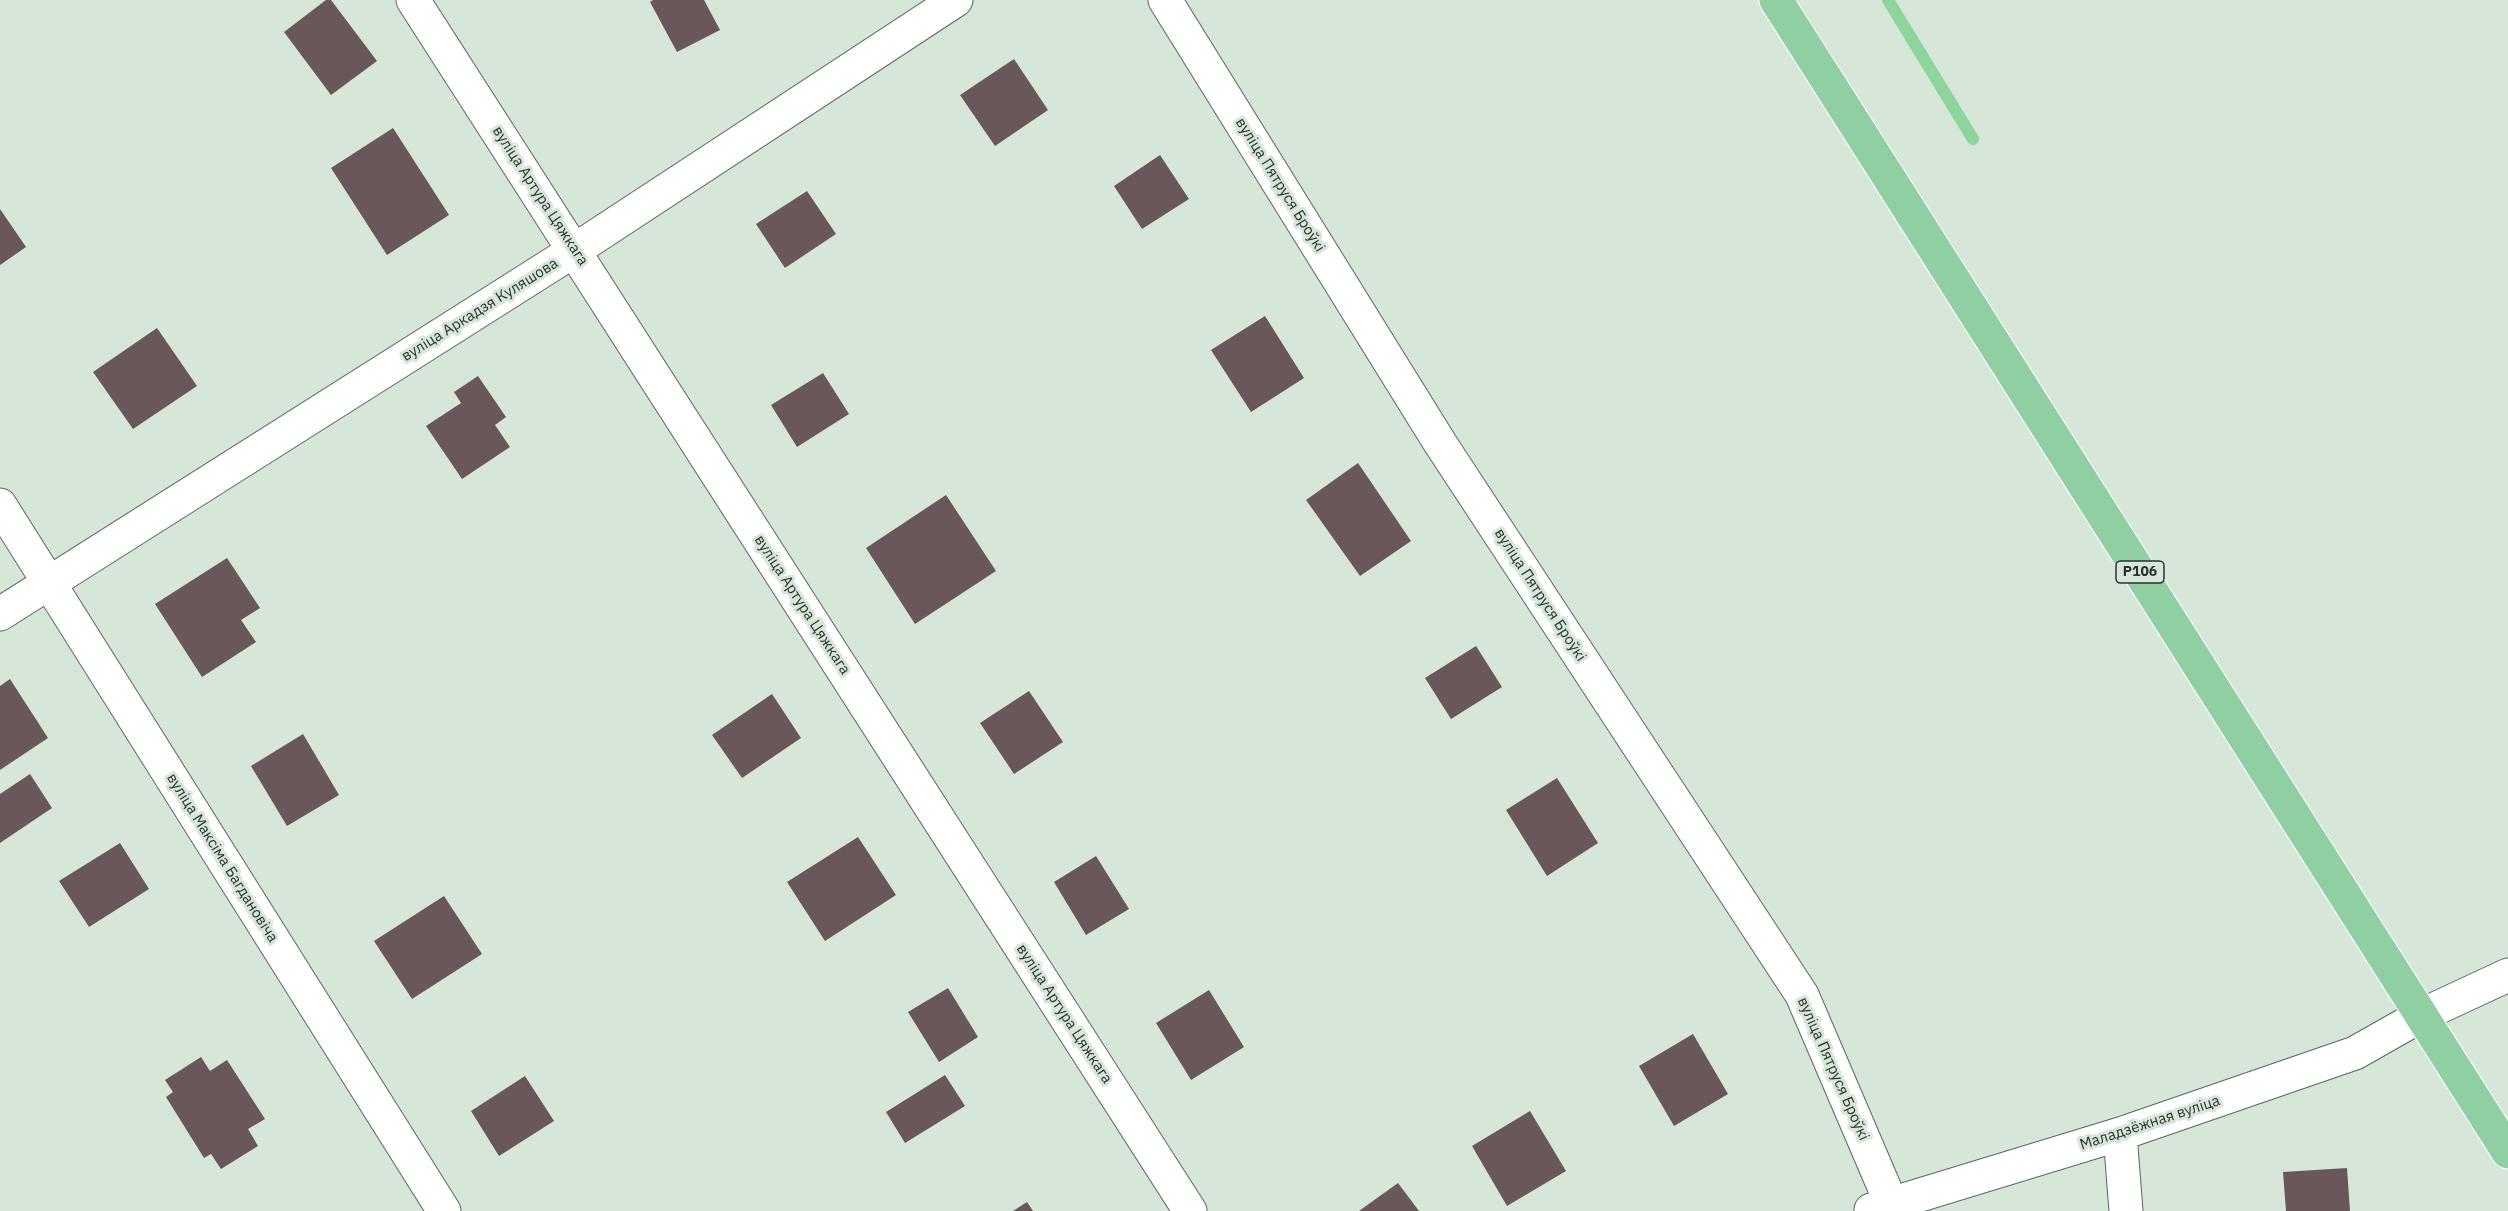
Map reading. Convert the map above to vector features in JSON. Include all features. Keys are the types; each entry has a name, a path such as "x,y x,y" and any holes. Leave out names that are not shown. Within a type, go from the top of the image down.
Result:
{"main road":[{"name":"Р106","path":"1776,0 2508,1152"}],"street":[{"name":"вуліца Артура Цяжкага","path":"413,0 1190,1211"},
{"name":"вуліца Аркадзя Куляшова","path":"0,614 575,250 956,0"},
{"name":"вуліца Пятруся Броўкі","path":"1165,0 1440,443 1802,996 1880,1207"},
{"name":"вуліца Максіма Багдановіча","path":"0,505 444,1211"},
{"name":"Маладзёжная вуліца","path":"1880,1207 2120,1134 2355,1053 2422,1015 2508,975"},
{"path":"2120,1134 2126,1211"}],"building":[{"path":"326,0 331,0 377,61 331,95 284,32"},
{"path":"653,0 704,0 720,30 677,52 650,2"},
{"path":"1014,59 1048,110 995,146 960,95"},
{"path":"393,128 449,215 387,255 331,168"},
{"path":"1160,155 1189,199 1142,229 1114,186"},
{"path":"807,191 836,234 785,268 756,224"},
{"path":"0,209 26,247 0,265"},
{"path":"1265,316 1304,378 1251,412 1211,350"},
{"path":"157,328 197,386 133,429 93,372"},
{"path":"823,373 849,414 797,447 771,405"},
{"path":"478,376 506,417 495,425 510,447 462,479 426,426 461,403 454,392"},
{"path":"1358,463 1411,541 1360,576 1306,500"},
{"path":"946,495 996,571 915,624 866,548"},
{"path":"227,558 260,608 241,620 256,642 202,677 155,604"},
{"path":"1476,646 1502,687 1451,719 1425,678"},
{"path":"10,679 48,738 0,770 0,686"},
{"path":"1029,691 1063,742 1014,774 980,723"},
{"path":"772,694 801,738 742,778 712,735"},
{"path":"303,734 339,795 287,826 251,766"},
{"path":"30,774 52,808 0,843 0,794"},
{"path":"1557,778 1598,843 1547,876 1506,810"},
{"path":"858,837 896,895 825,941 787,882"},
{"path":"120,843 149,889 89,927 59,881"},
{"path":"1096,856 1129,909 1086,935 1054,882"},
{"path":"444,896 482,954 412,999 374,941"},
{"path":"948,988 978,1037 939,1062 908,1012"},
{"path":"1209,990 1244,1047 1191,1080 1156,1023"},
{"path":"1693,1034 1728,1094 1674,1126 1639,1066"},
{"path":"201,1057 210,1071 227,1060 265,1119 248,1129 258,1146 221,1169 211,1154 204,1158 166,1097 173,1092 165,1080"},
{"path":"945,1075 965,1106 905,1143 886,1112"},
{"path":"525,1076 554,1121 499,1156 471,1111"},
{"path":"1530,1111 1566,1171 1507,1206 1472,1146"},
{"path":"2347,1168 2350,1211 2286,1211 2283,1172"},
{"path":"1398,1183 1419,1211 1359,1211"},
{"path":"1027,1202 1033,1211 1013,1211"}],"waterway":[{"path":"1888,0 1973,139"}]}
